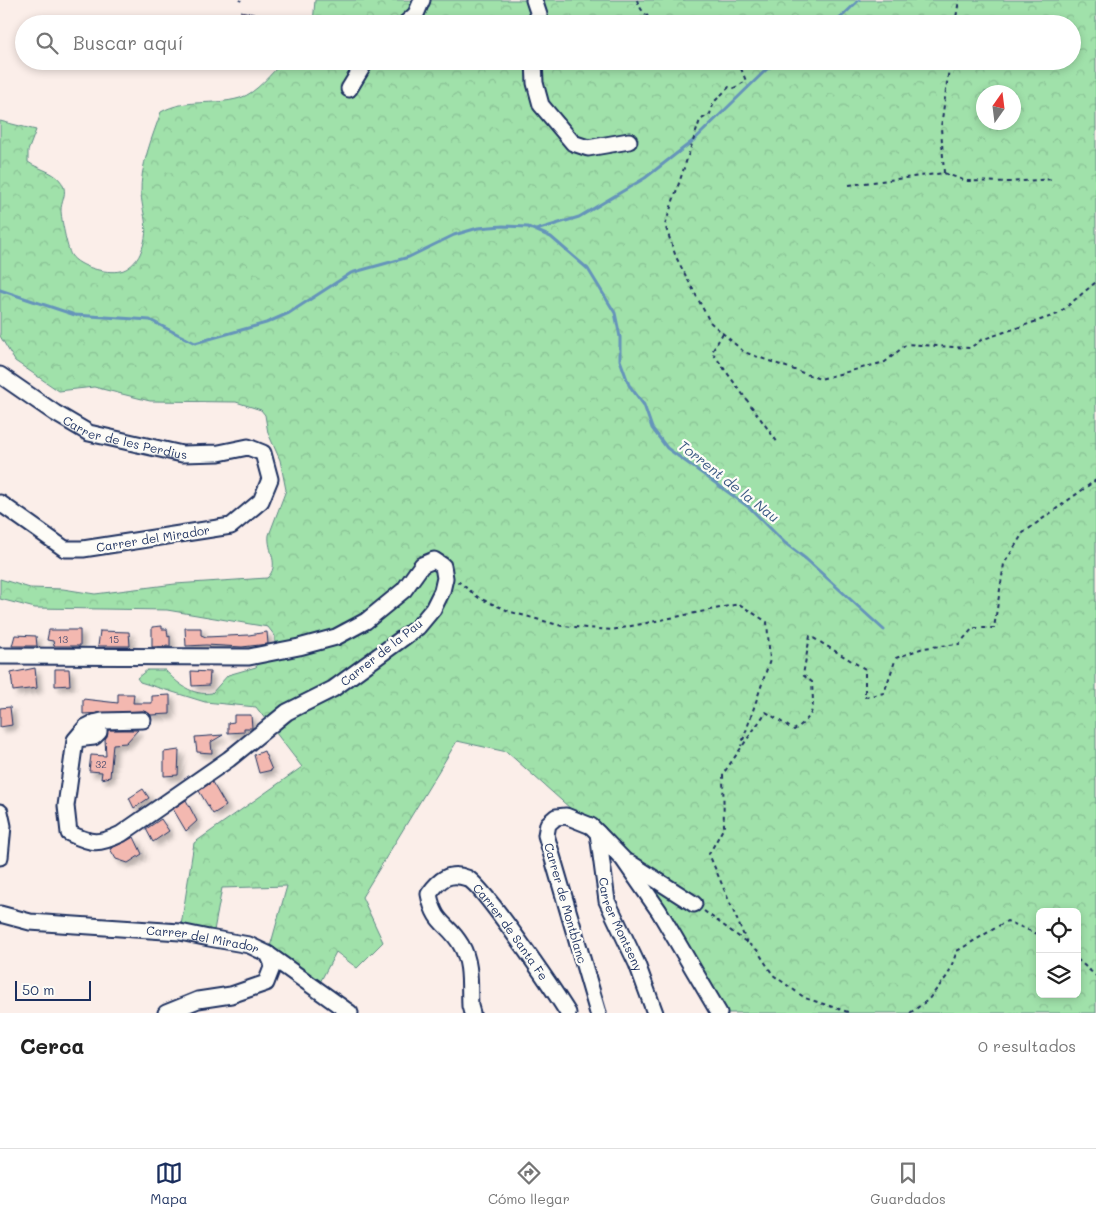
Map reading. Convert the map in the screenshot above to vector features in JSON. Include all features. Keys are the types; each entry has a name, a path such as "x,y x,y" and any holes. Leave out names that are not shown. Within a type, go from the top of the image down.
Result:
{"street":[{"path":"415,15 422,0"},
{"path":"534,0 539,15"},
{"path":"349,89 361,70"},
{"path":"534,70 535,83 541,105 573,143 588,148 629,141"},
{"name":"Carrer de les Perdius","path":"0,375 55,414 89,433 182,454 219,453 248,447 263,453"},
{"name":"Carrer del Mirador","path":"0,503 65,549 83,549 231,526 261,501 270,479 263,453"},
{"path":"0,656 252,657 336,637 366,621 404,590 422,565 434,560 443,566 445,578 443,587"},
{"name":"Carrer de la Pau","path":"143,720 102,720 86,727 76,739 66,806 69,833 83,840 102,843 121,834 228,759 287,712 333,689 418,627 434,609 443,587"},
{"path":"0,812 3,826 0,857"},
{"name":"Carrer de Montblanc","path":"598,1013 546,835 548,824 556,817 566,816 591,826 623,859 660,912 719,1013"},
{"name":"Carrer Montseny","path":"598,833 607,901 637,964 655,1013"},
{"name":"Carrer de Montblanc","path":"623,859 694,904"},
{"name":"Carrer de Santa Fe","path":"472,1013 468,963 461,945 432,912 429,894 440,879 454,875 469,879 493,908 548,981 568,1013"},
{"name":"Carrer del Mirador","path":"0,914 30,922 180,932 249,945 268,954 273,965 266,983 231,994 198,1000 166,1013"},
{"path":"268,954 296,976 350,1013"}],"path":[{"path":"637,0 640,10 646,15"},
{"path":"956,15 959,0"},
{"path":"742,70 746,81 734,88 729,86 714,102 710,114 700,120 665,225 676,257 710,322 744,352 820,379 885,362 907,344 970,348 981,340 1058,314 1096,282"},
{"path":"944,174 941,126 949,70"},
{"path":"849,185 944,174 966,181 1009,182 1052,179"},
{"path":"723,334 712,352 778,443"},
{"path":"747,943 709,854 724,827 723,774 766,712 794,730 808,720 813,707 812,682 803,675 810,636 865,669 865,697 884,693 896,658 923,648 959,644 973,628 994,628 1004,564 1023,533 1096,480"},
{"path":"443,587 459,582 479,598 511,612 562,626 612,630 739,604 767,622 770,660 740,749"},
{"path":"694,904 757,950 773,975 805,998 851,1013"},
{"path":"910,1013 928,1000 948,974 957,951 1007,921 1036,933"},
{"path":"1081,963 1096,976"}],"green space":[{"path":"315,0 1096,0 1096,1013 719,1013 598,833 507,752 457,741 362,897 383,942 357,968 336,952 316,990 268,954 287,886 222,888 213,936 180,932 194,843 302,767 256,707 205,702 140,682 137,678 147,670 165,670 175,680 192,691 212,693 228,675 256,667 275,642 275,636 268,627 167,610 35,608 0,599 0,579 30,588 63,589 95,594 175,584 267,578 273,568 269,535 286,490 280,460 268,433 265,415 261,410 236,402 150,401 94,387 59,391 15,361 0,336 0,121 36,130 28,151 28,162 54,175 62,183 64,196 61,214 71,255 80,263 93,269 114,272 126,269 132,265 139,257 143,245 146,230 141,194 142,173 161,112 180,105 220,102 240,98 252,92 275,70 1081,70 1081,15 314,15"}],"building":[{"path":"241,11 258,15 240,15"},
{"path":"162,626 162,629 167,629 168,637 170,636 170,646 152,647 152,627"},
{"path":"185,628 201,628 201,635 206,637 249,635 267,632 268,644 242,647 186,646"},
{"path":"49,630 80,630 80,646 54,646 53,641 47,640"},
{"path":"100,631 129,632 130,646 98,646"},
{"path":"15,635 36,636 37,646 12,646"},
{"path":"35,668 37,688 13,691 11,673"},
{"path":"55,669 69,669 70,685 55,686"},
{"path":"191,671 210,672 209,685 192,686"},
{"path":"118,694 134,694 133,703 152,703 152,696 170,695 170,714 151,715 143,711 83,714 83,699 118,703"},
{"path":"10,707 12,725 0,727 0,708"},
{"path":"234,715 251,715 252,728 244,728 244,732 228,733 228,723 234,722"},
{"path":"108,730 138,730 126,743 113,744 110,777 101,779 102,772 89,771 91,755 106,756 105,739"},
{"path":"223,735 211,742 212,753 197,752 195,737"},
{"path":"179,750 178,775 164,776 164,752"},
{"path":"264,751 272,770 259,773 254,755"},
{"path":"212,782 226,806 213,814 199,791"},
{"path":"143,789 149,798 134,808 129,798"},
{"path":"186,800 197,821 186,831 173,809"},
{"path":"161,819 169,831 153,842 146,829"},
{"path":"134,837 142,854 128,863 116,859 110,849"}],"waterway":[{"path":"843,15 859,0"},
{"path":"536,230 579,217 645,178 694,140 766,70"},
{"name":"Torrent de la Nau","path":"0,290 75,315 150,320 195,343 266,323 289,313 351,273 409,257 454,235 478,228 528,227 551,237 588,269 615,313 620,337 620,360 629,385 644,405 652,428 667,448 750,508 785,543 806,559 884,630"}]}
